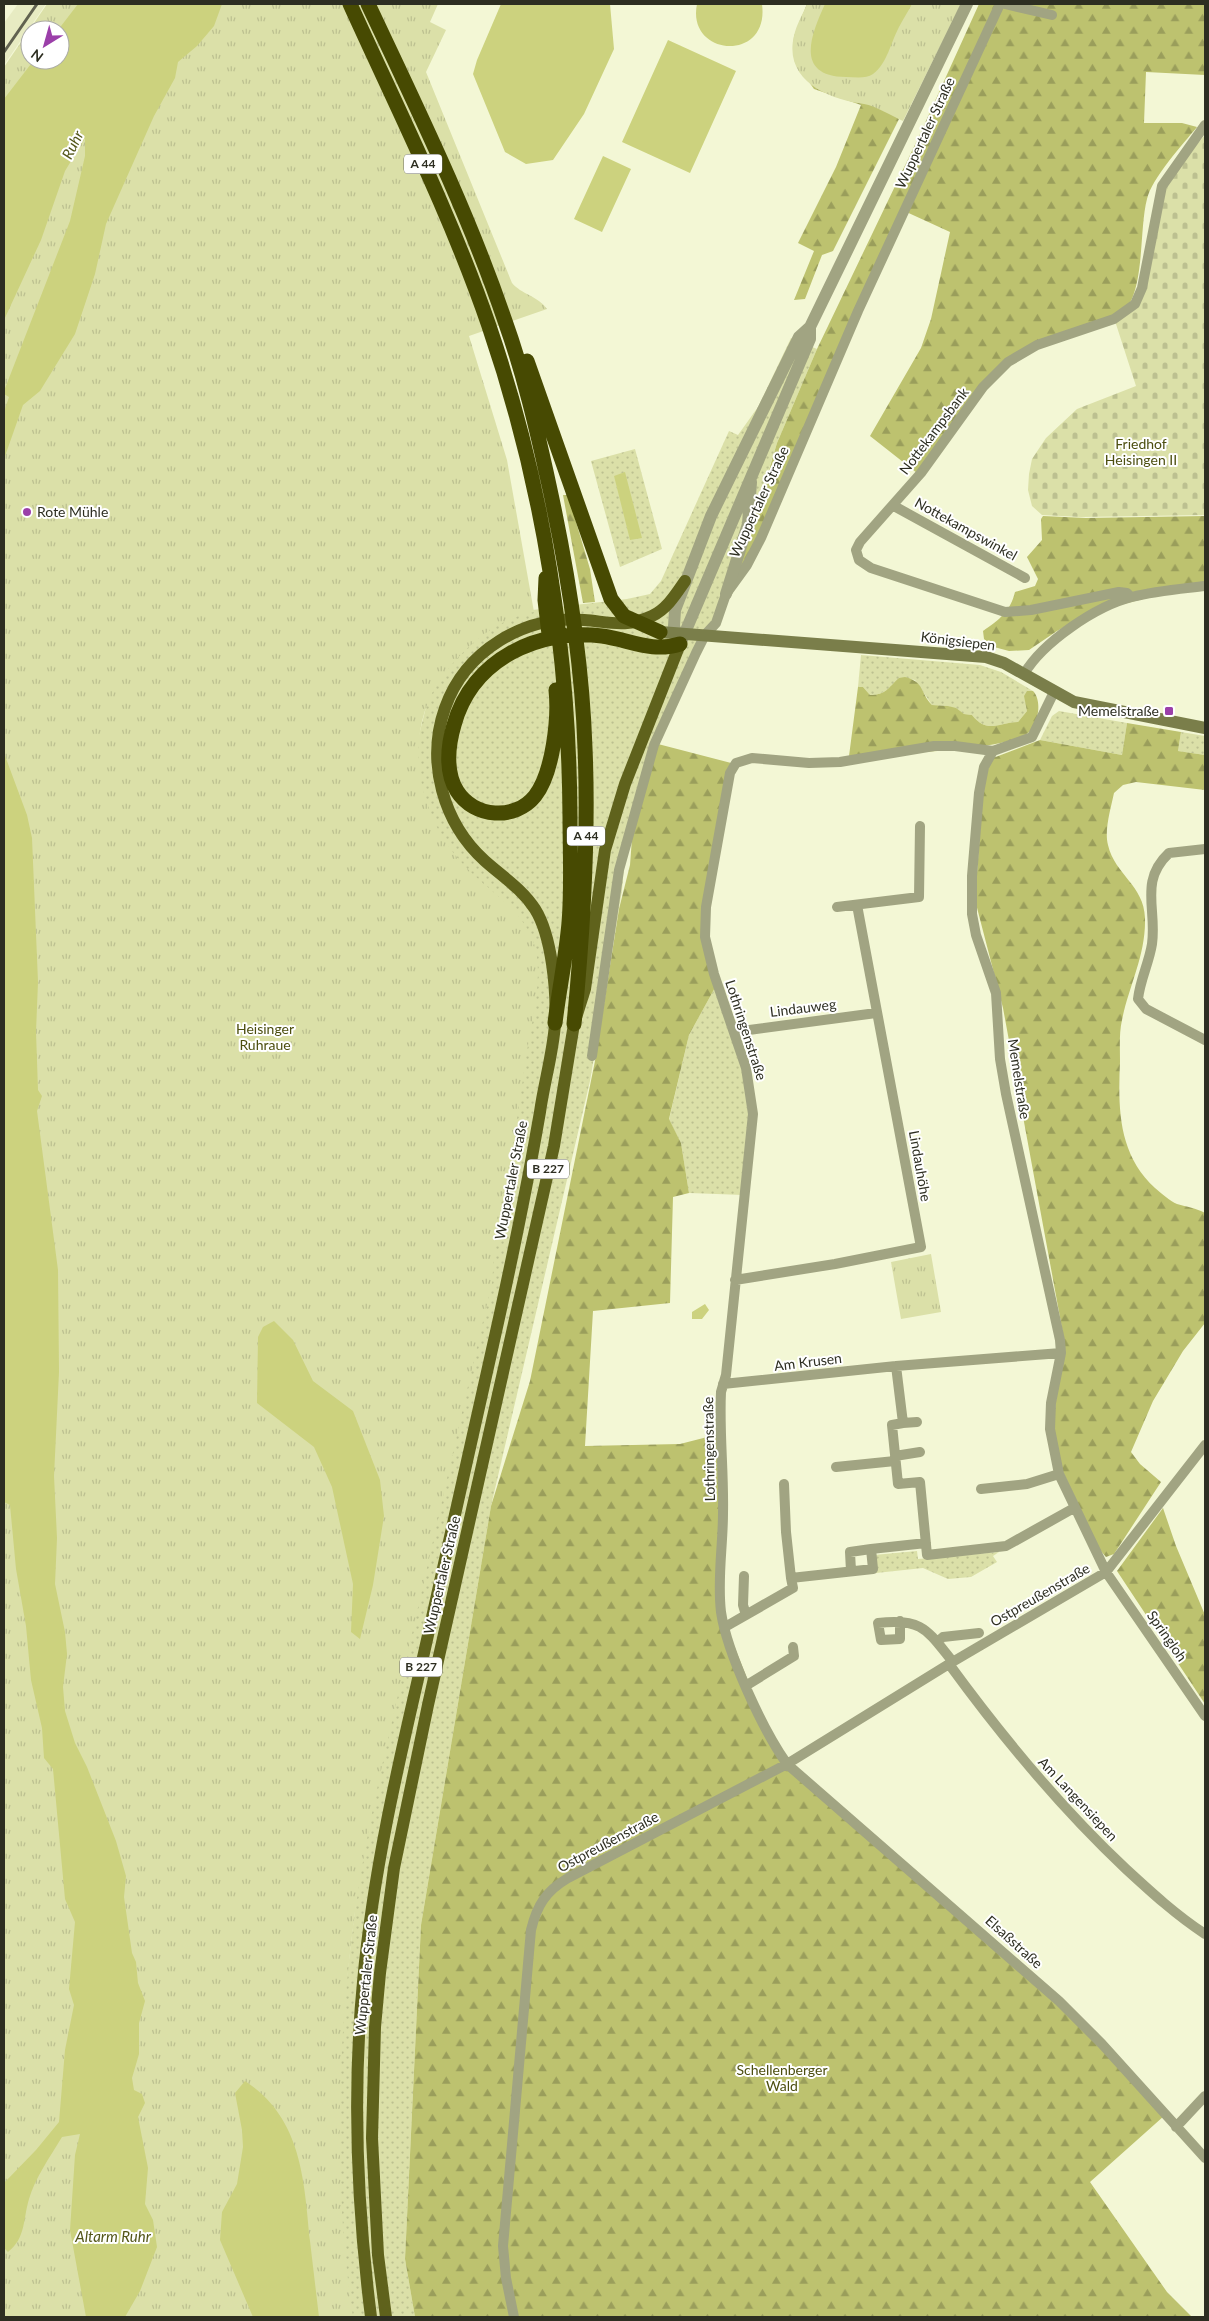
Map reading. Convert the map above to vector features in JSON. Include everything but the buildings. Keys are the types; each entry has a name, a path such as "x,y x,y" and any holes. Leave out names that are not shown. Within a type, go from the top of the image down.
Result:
{"highway":[{"name":"A 44","path":"350,4 446,214 489,326 514,410 548,554 550,599 569,748 569,923 555,1023"},
{"name":"A 44","path":"368,4 462,206 506,321 530,403 572,596 578,648 585,747 586,857 583,928 574,1024"},
{"path":"506,321 522,347 608,594 624,616 660,632"},
{"path":"557,650 554,740 542,784 534,796 521,807 509,812 496,814 476,809 457,792 452,781 449,754 450,741 456,718 474,684 503,656 535,641 568,635 603,636 666,649 680,638"}],"main road":[{"path":"616,625 647,619 658,613 671,600 685,581"},
{"name":"Wuppertaler Straße","path":"371,2317 361,2240 357,2125 361,2010 372,1909 406,1732 501,1311 555,1023 551,957 543,925 528,899 516,886 483,859 458,829 441,790 437,742 447,702 459,681 493,644 519,630 540,624 582,620 660,632"},
{"name":"Königsiepen","path":"660,632 680,638 705,635 979,656 995,659 1054,692 1085,705 1205,728"},
{"name":"Wuppertaler Straße","path":"386,2317 378,2255 372,2138 375,2027 387,1914 405,1811 554,1146 574,1024 585,989 597,894 605,850 625,784 680,638"}],"street":[{"name":"Wuppertaler Straße","path":"680,638 674,617 685,581 711,516 799,337 810,327 967,4"},
{"name":"Wuppertaler Straße","path":"592,1056 619,870 654,745 705,635 716,622 726,594 747,565 761,538 858,311 1000,4"},
{"path":"1005,4 1052,15"},
{"name":"Nottekampsbank","path":"1131,597 1119,592 1031,610 1004,612 871,568 861,562 857,556 857,548 860,542 894,506 936,454 983,387 1008,362 1037,346 1114,319 1135,304 1142,288 1162,186 1205,125"},
{"name":"Wuppertaler Straße","path":"680,638 810,339 810,327"},
{"path":"726,594 748,524 752,472"},
{"name":"Nottekampswinkel","path":"894,506 1025,578"},
{"path":"1024,674 1047,644 1088,618 1131,597 1205,586"},
{"path":"993,751 1032,737 1054,692"},
{"name":"Lothringenstraße","path":"788,1764 776,1748 747,1685 725,1627 721,1611 723,1513 721,1398 753,1114 751,1088 708,954 705,922 730,773 736,764 752,758 808,763 840,762 934,746 955,746 993,751"},
{"name":"Memelstraße","path":"993,751 984,767 979,793 973,858 972,914 976,935 996,993 1000,1059 1006,1094 1060,1340 1061,1353 1052,1403 1050,1429 1059,1474 1106,1572"},
{"path":"837,907 919,897 920,826"},
{"path":"1205,849 1168,853 1159,864 1152,879 1152,943 1138,999 1146,1009 1205,1040"},
{"name":"Lindauhöhe","path":"735,1280 835,1264 921,1247 857,905"},
{"name":"Lindauweg","path":"734,1032 876,1013"},
{"name":"Am Krusen","path":"723,1384 896,1366 1061,1353"},
{"path":"896,1366 903,1423"},
{"path":"917,1422 892,1424 898,1484 920,1482 927,1555 1006,1546 1074,1508"},
{"name":"Ostpreußenstraße","path":"514,2317 506,2278 503,2246 530,1938 538,1906 551,1889 568,1878 788,1764 951,1663 1106,1572 1205,1445"},
{"path":"836,1467 895,1458 920,1452"},
{"path":"981,1489 1027,1484 1059,1474"},
{"path":"725,1627 792,1588 786,1532 784,1484"},
{"path":"851,1571 850,1552 926,1543"},
{"path":"791,1578 873,1569 871,1549"},
{"name":"Springloh","path":"1106,1572 1205,1716"},
{"path":"744,1576 743,1605 746,1615"},
{"path":"900,1621 927,1629 951,1663"},
{"name":"Ostpreußenstraße","path":"936,1642 943,1637 979,1633"},
{"path":"747,1685 794,1656 793,1647"},
{"name":"Am Langensiepen","path":"951,1663 1015,1752 1065,1808 1162,1902 1205,1934"},
{"name":"Elsaßstraße","path":"788,1764 1059,2001 1102,2044 1205,2158"},
{"path":"1176,2127 1202,2106 1205,2096"}],"shaded area":[{"path":"18,4 46,4 35,20 20,20 20,42 4,65 4,23"}],"green space":[{"name":"Heisinger Ruhraue","path":"47,4 438,4 430,22 446,30 426,72 512,283 539,301 547,309 469,336 507,460 534,612 520,615 483,635 462,653 444,674 431,696 422,721 419,746 420,771 425,796 434,820 446,843 462,863 508,905 527,928 537,957 538,982 514,1138 498,1214 492,1283 383,1761 355,1912 344,2013 340,2115 342,2216 353,2317 4,2317 4,67 20,44 20,70 70,70 70,20 36,20"},
{"path":"807,4 899,119 833,251 822,255 805,299 794,300 814,251 798,243 836,167 861,105 814,89 795,62 794,36"},
{"path":"807,4 961,4 903,121 869,105 851,102 824,93 802,76 792,52 795,32"},
{"path":"979,4 1205,4 1205,75 1146,72 1144,123 1182,123 1197,127 1155,181 1150,191 1145,211 1139,273 1131,300 1125,310 1008,358 917,473 870,436 921,348 931,319 950,232 902,210 780,503 739,570 777,443 817,349 920,134"},
{"name":"Friedhof Heisingen II","path":"1205,135 1205,515 1081,517 1042,515 1032,506 1028,490 1032,459 1046,438 1077,409 1136,386 1115,321 1132,311 1169,176"},
{"path":"791,338 817,349 777,443 752,523 715,623 695,653 628,822 622,890 590,1081 491,1506 421,1925 405,2259 415,2317 350,2317 345,2280 340,2208 339,2100 341,2027 477,884 428,823 414,755 428,699 450,661 489,627 532,610 627,599 650,594 661,581 729,431 738,435 758,407"},
{"path":"635,449 662,549 620,567 591,461"},
{"path":"563,495 568,495 590,569 595,602 583,603"},
{"path":"1043,516 1086,518 1205,516 1205,583 1089,613 1029,650 1009,651 994,647 984,639 983,631 1004,614 1015,592 1035,586 1038,579 1027,557 1042,540 1041,519"},
{"path":"861,655 980,665 1001,672 1033,691 1027,691 1027,711 1018,722 988,726 977,721 972,715 964,714 948,706 932,705 915,680 901,680 883,692 870,695 863,687 858,687"},
{"path":"905,677 919,685 932,705 956,708 964,714 972,715 977,721 988,726 1018,722 1027,711 1024,696 1027,691 1033,691 1038,704 1036,721 1028,733 1016,739 996,744 915,753 849,756 858,687 863,687 870,695 880,694 899,678"},
{"path":"1059,711 1127,723 1122,755 1040,740 1052,716"},
{"path":"1127,723 1181,732 1178,751 1205,755 1205,790 1136,782 1123,785 1114,793 1108,819 1107,839 1117,864 1140,897 1145,918 1143,945 1120,1030 1119,1096 1123,1130 1134,1160 1143,1175 1155,1188 1174,1203 1205,1213 1205,1323 1183,1351 1153,1401 1131,1452 1140,1464 1161,1482 1114,1554 1106,1557 1100,1550 1063,1472 1055,1443 1054,1416 1064,1339 1003,1008 975,900 984,778 993,758 1040,740 1122,755"},
{"path":"1181,732 1205,736 1205,755 1178,751"},
{"name":"Schellenberger Wald","path":"658,744 735,764 703,921 717,984 689,1035 669,1119 681,1143 689,1193 673,1197 670,1303 593,1311 585,1446 680,1444 719,1434 720,1610 775,1749 1058,2002 1164,2116 1090,2182 1167,2292 1192,2317 415,2317 405,2259 421,1925 491,1506 530,1381 595,1061 619,909 630,865 633,825"},
{"path":"717,984 732,1030 750,1101 743,1195 689,1193 681,1143 669,1120 689,1035"},
{"path":"931,1254 941,1312 901,1319 891,1262"},
{"path":"1163,1508 1176,1546 1205,1615 1205,1704 1117,1571"},
{"path":"917,1551 918,1559 999,1552 993,1556 997,1562 971,1577 948,1579 923,1568 876,1573 874,1555"}],"water":[{"name":"Ruhr","path":"78,4 222,4 214,26 197,46 178,62 175,78 154,116 106,224 95,274 75,334 40,391 23,405 4,459 4,412 9,397 4,394 4,391 70,221 85,156 85,138 65,171 41,240 4,320 4,99 26,70 70,70 70,20 66,20"},
{"path":"501,4 610,4 614,49 584,114 553,160 526,164 505,152 473,74"},
{"path":"697,4 762,4 761,23 754,36 742,44 728,46 715,43 704,35 697,22"},
{"path":"825,4 912,4 878,70 867,77 846,77 830,75 819,70 813,62 811,52 812,40"},
{"path":"668,40 736,71 690,173 622,142"},
{"path":"603,156 631,169 602,232 574,219"},
{"path":"625,472 642,538 630,540 614,476"},
{"name":"Altarm Ruhr","path":"4,753 27,815 32,838 38,982 36,1032 38,1090 42,1096 37,1111 58,1270 59,1372 54,1476 57,1538 55,1584 65,1632 67,1654 63,1687 65,1711 75,1743 87,1767 116,1841 126,1876 124,1897 132,1953 136,1962 138,1983 145,2001 139,2023 139,2054 132,2078 134,2090 142,2094 145,2103 138,2117 148,2168 145,2204 153,2220 157,2247 140,2291 125,2317 86,2317 70,2230 75,2155 80,2134 62,2137 35,2183 18,2241 8,2252 4,2248 4,2183 36,2150 59,2122 65,2050 74,2005 69,1989 75,1922 65,1899 53,1769 44,1758 42,1728 31,1680 26,1626 16,1569 10,1505 4,1502"},
{"path":"705,1304 709,1310 702,1319 692,1319 692,1312"},
{"path":"274,1321 293,1340 313,1381 353,1411 380,1480 384,1516 373,1585 360,1639 351,1632 353,1584 332,1487 314,1447 257,1403 258,1337 263,1327"},
{"path":"245,2081 264,2096 278,2113 289,2132 297,2152 305,2195 319,2317 253,2317 220,2240 222,2212 237,2184 243,2147 242,2130 235,2093"}],"railway":[{"path":"4,52 37,4"}],"place":[{"name":"Rote Mühle","path":"27,512"},
{"name":"Memelstraße","path":"1169,711"}]}
